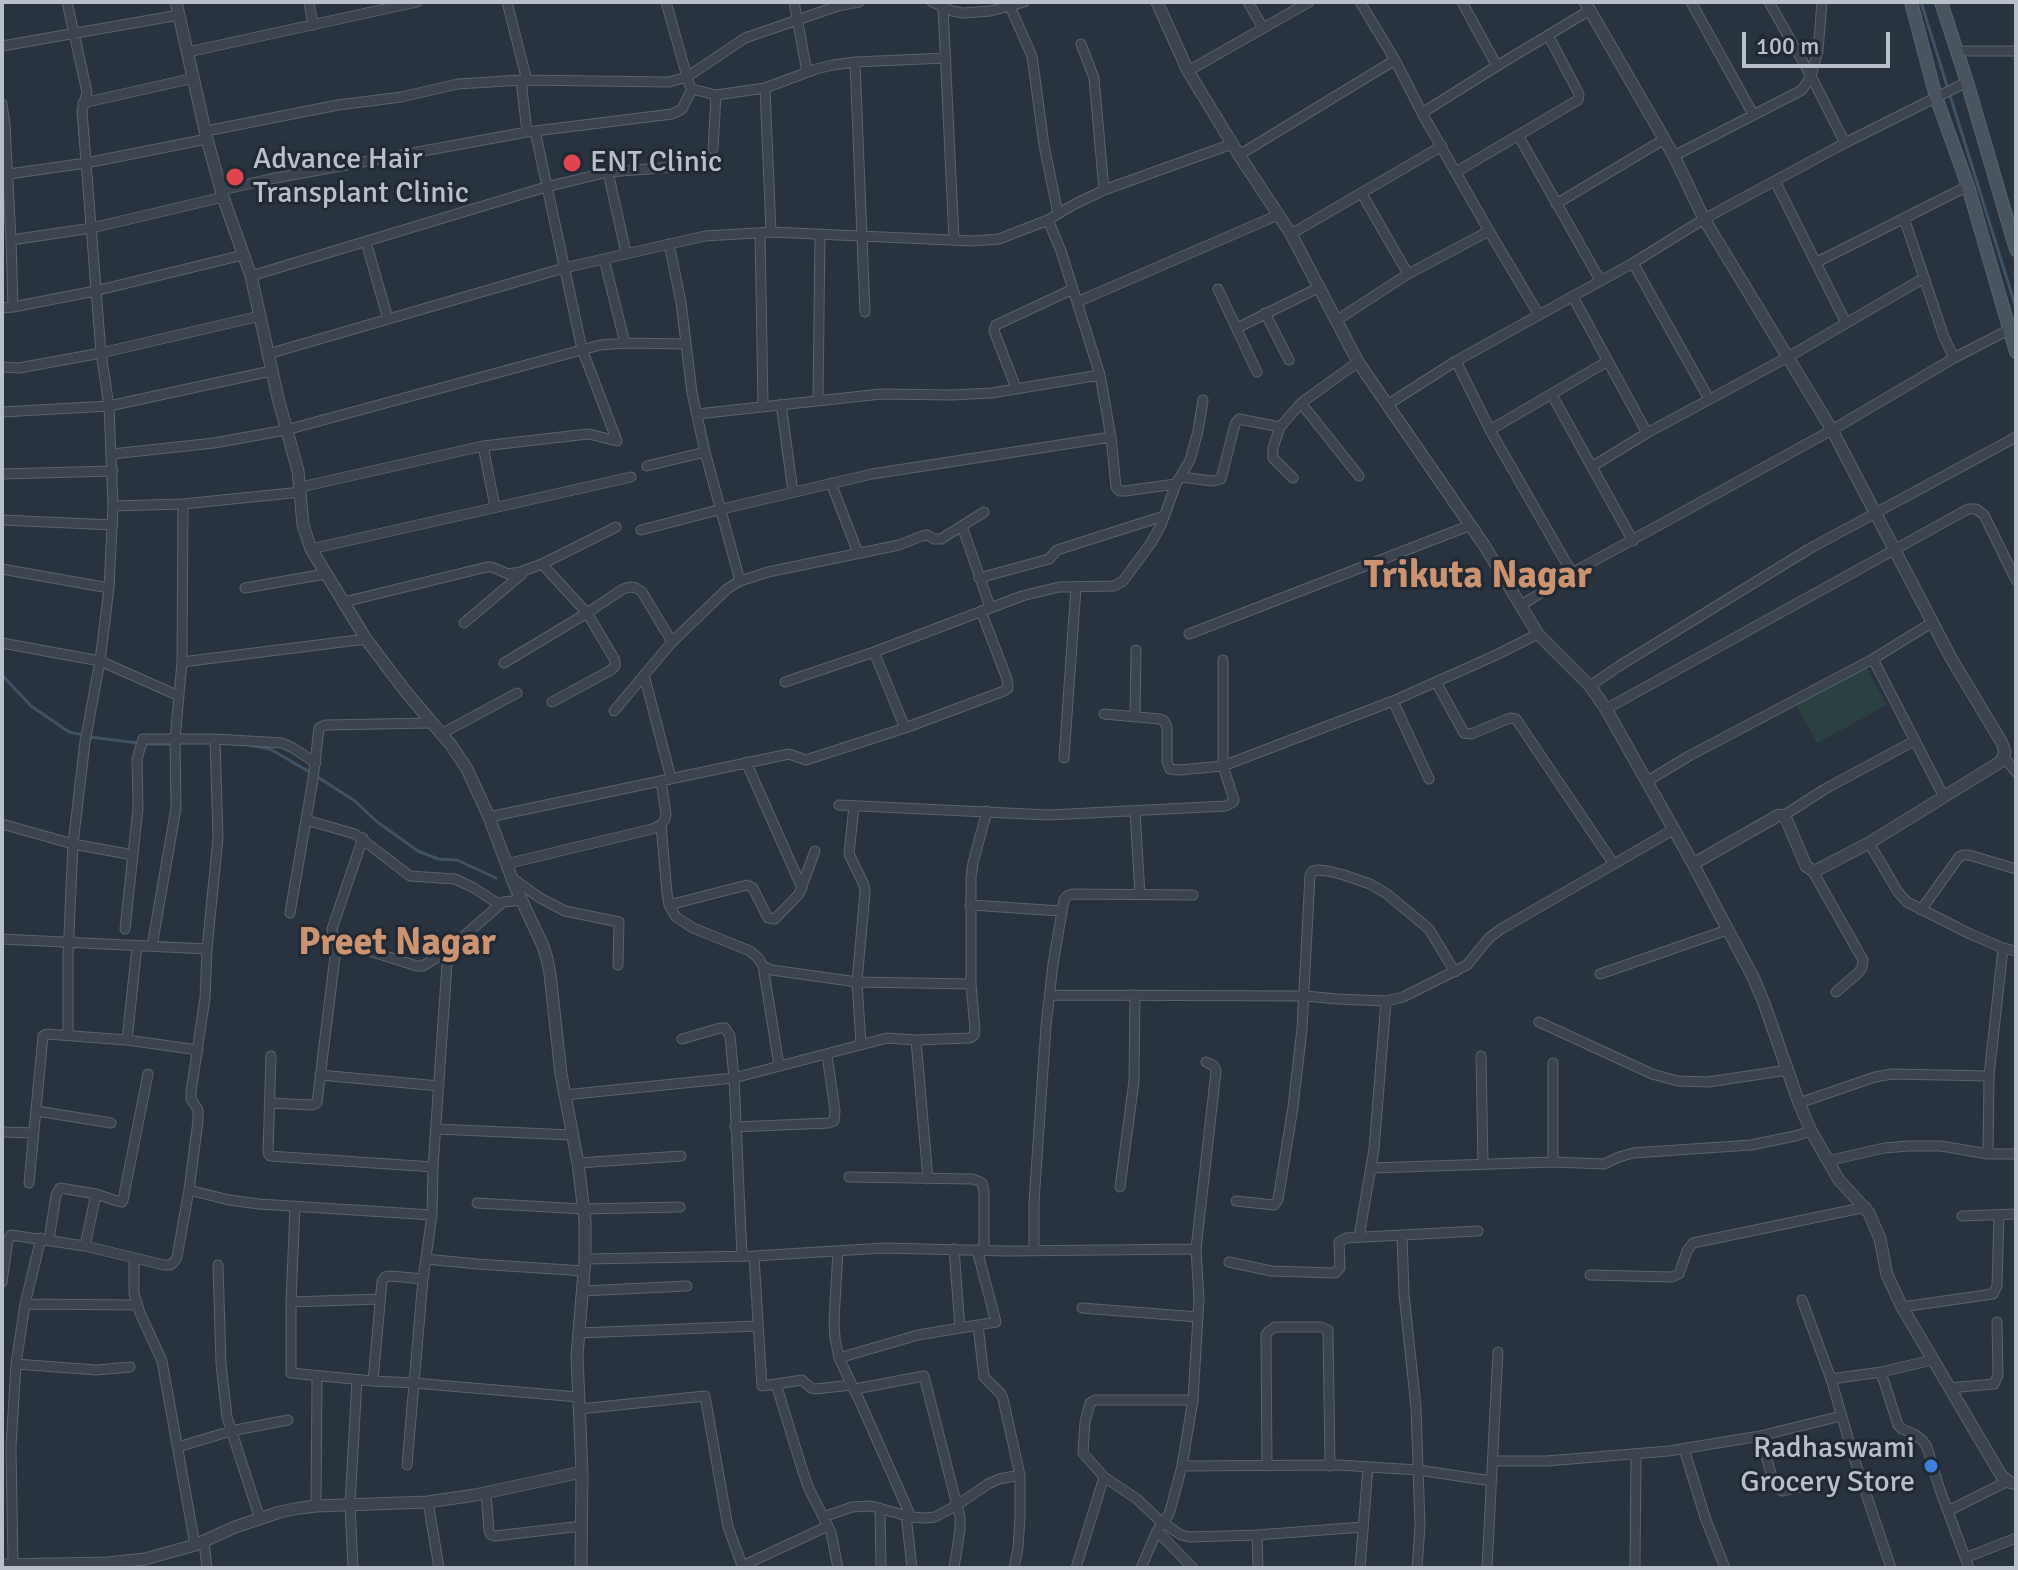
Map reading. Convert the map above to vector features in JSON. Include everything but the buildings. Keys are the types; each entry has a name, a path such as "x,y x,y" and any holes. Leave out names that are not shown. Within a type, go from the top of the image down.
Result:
{"main road":[{"path":"1911,2 2013,327 2016,352"},
{"path":"1941,2 1963,84 2014,235 2016,250"}],"street":[{"path":"67,2 87,92 83,103 86,163 113,471 109,588 73,844 68,942 68,1035"},
{"path":"176,2 206,135 251,276 271,371 295,460 301,489 303,525 311,549 366,639 467,769 543,946 550,974 557,1048 585,1221 578,1333 581,1568"},
{"path":"309,2 313,25"},
{"path":"188,52 417,2"},
{"path":"113,506 183,504 301,489 483,446 589,434 617,441 582,349 531,131 507,2"},
{"path":"11,240 92,228 270,179 531,131 672,114 682,109 692,89 666,2"},
{"path":"794,2 807,72"},
{"path":"5,175 86,163 338,105 417,94 458,84 669,82 687,77 745,38 838,6 859,2"},
{"path":"932,2 963,13 1024,2"},
{"path":"1157,2 1188,71 1235,150 1291,234 1358,362 1471,525 1538,634 1590,686 1606,709 1753,977 1811,1131 1839,1180 1866,1207 1880,1239 1887,1275 1902,1307 2001,1475 2012,1482"},
{"path":"1248,2 1263,28"},
{"path":"1188,71 1309,2"},
{"path":"1360,2 1539,315"},
{"path":"1462,2 1497,66"},
{"path":"1691,2 1753,114"},
{"path":"1769,2 1845,143"},
{"path":"1674,156 1802,90 1808,84 1818,51 1822,2"},
{"path":"1009,4 1032,56 1053,217 1100,375 1116,487 1120,491 1178,481 1221,479 1239,419 1280,427"},
{"path":"1422,113 1548,35 1588,6 1674,156 1704,219 1832,430 1951,658 2002,743 2004,757 1997,764 1869,843 1822,868 1812,870"},
{"path":"943,7 954,240"},
{"path":"2,46 179,15"},
{"path":"1456,172 1578,100 1577,90 1548,35"},
{"path":"1081,44 1094,78 1104,190"},
{"path":"1956,51 2016,51"},
{"path":"692,89 716,95 765,88 807,72 855,62 946,58"},
{"path":"268,354 564,268 705,236 771,232 972,241 999,239 1053,217 1104,190 1235,150 1395,60"},
{"path":"855,62 865,312"},
{"path":"83,103 194,78"},
{"path":"1387,405 1456,361 1633,263 1704,219 1963,84"},
{"path":"765,88 771,232"},
{"path":"713,149 716,95"},
{"path":"2,104 11,240 7,307 95,291 243,255"},
{"path":"1518,135 1600,280"},
{"path":"1556,204 1663,140"},
{"path":"1291,234 1442,146"},
{"path":"251,276 546,187 608,172 674,167"},
{"path":"608,172 626,253"},
{"path":"1775,181 1846,323"},
{"path":"1817,262 1968,186"},
{"path":"1362,194 1408,274"},
{"path":"1077,302 1278,215"},
{"path":"1904,218 1954,358"},
{"path":"1337,320 1408,274 1489,231"},
{"path":"760,233 763,406"},
{"path":"818,400 820,234"},
{"path":"366,242 388,319"},
{"path":"669,244 679,285 689,378 705,452 740,581"},
{"path":"604,259 625,343"},
{"path":"1633,263 1709,399"},
{"path":"1593,466 1924,278"},
{"path":"1237,328 1320,287"},
{"path":"1016,388 994,331 996,325 1073,289"},
{"path":"1218,289 1257,372"},
{"path":"1573,297 1647,433"},
{"path":"1265,313 1289,360"},
{"path":"2,367 19,368 101,353 260,316"},
{"path":"1520,606 1572,573 2013,327"},
{"path":"112,454 214,443 286,430 582,349 625,343 686,344"},
{"path":"1456,361 1490,430 1572,573"},
{"path":"1490,430 1608,361"},
{"path":"1293,478 1273,458 1280,427 1301,403 1358,362"},
{"path":"2,412 109,406 271,371"},
{"path":"697,414 881,394 970,395 1100,375"},
{"path":"1552,395 1633,541"},
{"path":"785,682 1040,592 1059,587 1114,586 1123,581 1156,535 1194,445 1203,400"},
{"path":"1301,403 1359,476"},
{"path":"781,404 793,492"},
{"path":"641,530 872,474 1111,437"},
{"path":"1590,686 1809,549 2016,437"},
{"path":"483,446 495,507"},
{"path":"647,466 705,452"},
{"path":"2,474 113,471"},
{"path":"311,549 631,477"},
{"path":"831,483 858,553"},
{"path":"152,946 176,808 175,740 182,662 183,504"},
{"path":"1606,709 1968,509 1976,509 1984,515 2016,580"},
{"path":"614,711 672,642 727,589 740,581 754,575 899,545 922,536 941,539 984,512"},
{"path":"979,578 1049,559 1057,550 1164,516"},
{"path":"2,520 113,525"},
{"path":"1189,634 1471,525"},
{"path":"489,817 789,754 806,760 905,728 1008,688 962,526"},
{"path":"344,602 482,568 492,567 508,574 528,570 616,527"},
{"path":"542,564 587,613 614,656 615,666 552,702"},
{"path":"2,569 109,588"},
{"path":"464,623 528,570"},
{"path":"245,588 325,574"},
{"path":"1064,758 1076,587"},
{"path":"504,663 623,589 636,588 642,592 672,642"},
{"path":"1646,782 1873,659 1933,622"},
{"path":"1104,714 1164,721 1170,769 1223,766 1393,701 1538,634"},
{"path":"182,662 366,639"},
{"path":"2,643 100,661 179,696"},
{"path":"1135,717 1136,650"},
{"path":"874,652 905,728"},
{"path":"1873,659 1944,797"},
{"path":"839,805 1049,815 1231,804 1233,791 1223,766 1223,660"},
{"path":"506,864 661,825 666,814 666,780 644,675"},
{"path":"1436,682 1464,733 1471,734 1510,718 1519,722 1544,764 1613,863"},
{"path":"441,734 517,693"},
{"path":"1393,701 1429,779"},
{"path":"290,913 318,732 322,726 431,723"},
{"path":"125,929 138,808 137,764 142,741 147,738 215,744 282,743 315,765"},
{"path":"1693,864 1776,815 1783,816 1816,794 1914,741"},
{"path":"2,1282 4,1256 11,1235 85,1246 164,1265 174,1262 189,1190 198,1121 198,1110 191,1099 191,1092 205,998 218,838 215,744"},
{"path":"2004,757 2016,772"},
{"path":"746,762 802,888"},
{"path":"854,806 849,854 865,892 857,982 861,1044"},
{"path":"564,1095 734,1078 887,1038 965,1039 974,1035 970,905 973,863 987,811"},
{"path":"1135,811 1140,895"},
{"path":"1783,816 1806,866 1812,870 1863,960 1858,973 1836,992"},
{"path":"306,820 363,838 410,876 455,879 500,905"},
{"path":"2,824 73,844 133,855"},
{"path":"661,825 669,905 676,917 683,923 750,951 763,966 779,1065"},
{"path":"1049,995 1305,996 1386,1001 1403,997 1467,965 1489,938 1501,929 1673,830"},
{"path":"363,838 332,929 337,940 417,966 429,963 510,900 516,889"},
{"path":"1869,843 1907,902 2003,948 2016,951"},
{"path":"669,905 747,885 753,888 768,918 775,919 795,900 815,851"},
{"path":"1921,910 1963,855 2016,869"},
{"path":"1236,1201 1274,1205 1278,1200 1293,1107 1305,996 1310,875 1313,871 1344,875 1370,884 1404,907 1429,929 1455,972"},
{"path":"516,889 565,911 619,922 618,965"},
{"path":"1034,1250 1034,1191 1049,995 1067,896 1193,895"},
{"path":"970,905 1062,911"},
{"path":"1600,974 1727,930"},
{"path":"2,939 207,949"},
{"path":"270,1103 317,1103 337,940"},
{"path":"127,1040 137,946"},
{"path":"1988,1154 1989,1076 2003,948"},
{"path":"407,1465 423,1279 432,1215 448,950"},
{"path":"763,966 772,970 857,982 971,984"},
{"path":"1120,1187 1134,1081 1135,995"},
{"path":"1359,1237 1378,1113 1386,1001"},
{"path":"1539,1022 1652,1074 1678,1081 1708,1082 1788,1070"},
{"path":"682,1039 725,1028 730,1036 742,1256"},
{"path":"29,1183 43,1036 127,1040 198,1050"},
{"path":"916,1040 928,1179"},
{"path":"735,1127 834,1121 827,1055"},
{"path":"271,1056 268,1153 273,1157 433,1167"},
{"path":"1481,1056 1483,1164"},
{"path":"1141,1568 1169,1514 1182,1466 1193,1400 1199,1288 1196,1249 1216,1071 1206,1062"},
{"path":"1553,1063 1553,1162"},
{"path":"148,1074 122,1202 65,1187 57,1190 25,1304 16,1364 6,1566 131,1561 200,1543 280,1512 316,1506 428,1502 582,1472"},
{"path":"1799,1103 1892,1074 1989,1076"},
{"path":"320,1075 439,1086"},
{"path":"37,1111 111,1123"},
{"path":"436,1129 572,1135"},
{"path":"1371,1168 1553,1162 1604,1164 1633,1153 1751,1145 1811,1131"},
{"path":"2,1132 34,1133"},
{"path":"1827,1161 1884,1148 1909,1146 2016,1154"},
{"path":"578,1163 681,1156"},
{"path":"839,1358 918,1335 996,1322 980,1250 982,1183 972,1179 849,1177"},
{"path":"189,1190 243,1203 432,1215"},
{"path":"85,1246 96,1194"},
{"path":"477,1203 583,1209 680,1207"},
{"path":"295,1206 291,1373 578,1397"},
{"path":"1590,1275 1672,1277 1679,1274 1693,1243 1866,1207"},
{"path":"1962,1216 2016,1214"},
{"path":"1902,1307 1993,1294 1997,1286 1999,1215"},
{"path":"1229,1262 1271,1271 1335,1273 1340,1268 1339,1242 1346,1238 1478,1231"},
{"path":"1402,1235 1404,1294 1416,1407 1420,1526 1417,1568"},
{"path":"426,1259 477,1264 584,1265 883,1248 1196,1249"},
{"path":"954,1249 960,1328"},
{"path":"838,1251 834,1321 839,1358 908,1516 912,1568"},
{"path":"754,1256 762,1386 802,1380 815,1389 853,1387 924,1376 957,1505 960,1530 954,1568"},
{"path":"134,1258 133,1282 137,1305 162,1361 178,1447 207,1568"},
{"path":"218,1265 221,1364 227,1417 260,1519"},
{"path":"373,1381 382,1281 385,1277 423,1279"},
{"path":"582,1291 687,1286"},
{"path":"291,1302 379,1299"},
{"path":"1802,1300 1831,1379 1891,1568"},
{"path":"25,1304 137,1305"},
{"path":"1082,1308 1198,1317"},
{"path":"1949,1388 1994,1384 1998,1375 1997,1322"},
{"path":"978,1325 982,1370 987,1381 1003,1399 1020,1475 1020,1518 1014,1568"},
{"path":"578,1333 758,1326"},
{"path":"1267,1466 1266,1335 1275,1327 1321,1327 1328,1330 1330,1466"},
{"path":"1487,1568 1498,1352"},
{"path":"1831,1379 1932,1360"},
{"path":"16,1364 96,1370 130,1367"},
{"path":"1881,1372 1898,1425 1922,1440 1927,1447 1967,1563 2016,1538"},
{"path":"316,1506 317,1377"},
{"path":"353,1568 350,1505 357,1380"},
{"path":"776,1384 803,1472 833,1541 838,1568"},
{"path":"580,1409 705,1396 728,1527 743,1567 852,1507 871,1506 908,1516 935,1517 988,1484 1020,1475"},
{"path":"1193,1400 1095,1400 1090,1403 1085,1422 1083,1453 1104,1477 1137,1499 1193,1568"},
{"path":"1493,1461 1546,1461 1684,1449 1760,1436 1841,1416"},
{"path":"178,1447 231,1431 288,1420"},
{"path":"1760,1436 1775,1487 1783,1491 1808,1485"},
{"path":"1684,1449 1725,1568"},
{"path":"1635,1568 1636,1455"},
{"path":"1182,1466 1368,1467 1418,1470 1492,1481"},
{"path":"1360,1568 1368,1467"},
{"path":"1076,1568 1104,1477"},
{"path":"1948,1511 2012,1482"},
{"path":"486,1493 491,1535 582,1526"},
{"path":"428,1502 439,1568"},
{"path":"880,1508 881,1568"},
{"path":"1160,1527 1189,1537 1363,1527"},
{"path":"1257,1535 1258,1568"}],"green space":[{"path":"1865,665 1887,705 1817,743 1795,703"}],"waterway":[{"path":"1921,2 2016,308"},
{"path":"2,675 31,706 69,732 83,735"},
{"path":"90,737 138,743"},
{"path":"146,744 174,744"},
{"path":"249,745 270,749 313,774 355,801 376,821 418,851 438,859 457,860 496,878"}],"place":[{"name":"ENT Clinic","path":"572,163"},
{"name":"Advance Hair Transplant Clinic","path":"235,177"},
{"name":"Radhaswami Grocery Store","path":"1931,1466"}],"district":[{"name":"Trikuta Nagar","path":"1478,577"},
{"name":"Preet Nagar","path":"397,944"}]}
